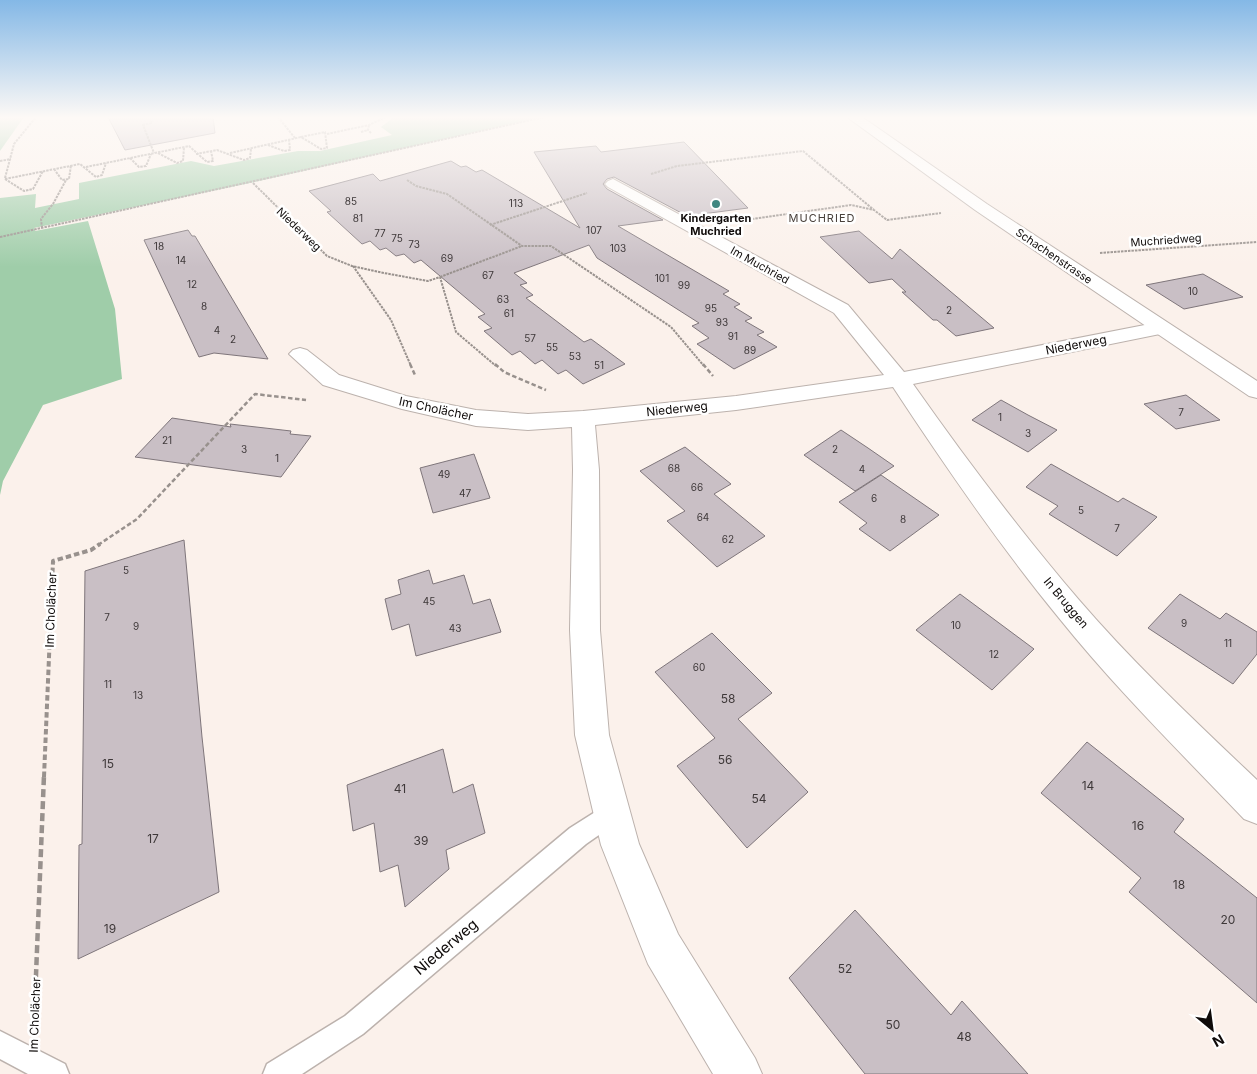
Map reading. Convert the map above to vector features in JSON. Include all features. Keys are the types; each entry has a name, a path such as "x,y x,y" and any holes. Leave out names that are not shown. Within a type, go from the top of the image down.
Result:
{"street":[{"name":"Schachenstrasse","path":"924,167 1160,328 1257,391"},
{"name":"Im Muchried","path":"613,184 841,309 899,380"},
{"name":"Niederweg","path":"583,419 736,403 899,380 1160,328"},
{"name":"Im Cholächer","path":"300,354 331,380 421,408 476,418 528,422 583,419"},
{"name":"In Bruggen","path":"899,380 922,416 1009,533 1070,609 1140,689 1257,806"},
{"path":"583,419 586,470 584,630 592,734 620,845 663,950 739,1074"}],"lane":[{"name":"Niederweg","path":"277,1074 354,1024 578,836 612,813"},
{"path":"0,1044 44,1068"}],"path":[{"path":"5,179 9,167"},
{"path":"5,179 62,167"},
{"path":"41,227 41,219 53,204 66,180 69,179 71,167"},
{"path":"86,167 96,177 102,175 105,167"},
{"path":"0,237 322,167"},
{"path":"490,225 613,184 673,167"},
{"path":"822,167 887,220 981,207"},
{"path":"54,169 62,180 66,180"},
{"path":"5,179 24,191 33,189 43,171"},
{"path":"407,180 416,186 447,194 522,246"},
{"name":"Niederweg","path":"252,183 327,256 352,266 428,281 522,246 551,246 671,327 714,378"},
{"path":"736,221 851,205 874,210"},
{"name":"Muchriedweg","path":"1096,253 1257,242"},
{"path":"352,266 390,320 417,379"},
{"path":"440,277 456,332 504,372 553,393"},
{"name":"Im Cholächer","path":"44,1068 53,561 90,550 137,519 255,394 314,401"}],"green space":[{"path":"160,167 320,167 34,228 35,231 88,221 115,309 122,379 43,405 3,481 0,495 0,198 36,194 35,208 79,199 79,183"}],"building":[{"path":"429,167 468,167 476,172 482,170 580,228 543,167 708,167 748,208 687,216 614,177 607,179 603,184 607,189 663,220 618,226 729,291 723,294 740,304 734,307 752,318 745,321 764,332 757,335 777,347 734,369 697,344 709,338 692,326 699,323 597,258 589,245 514,273 527,283 520,285 533,295 526,298 584,342 591,339 625,364 583,384 566,370 558,374 542,360 535,364 520,351 512,355 484,331 492,328 478,317 485,314 421,260 414,263 404,254 396,256 386,248 380,250 370,241 362,244 327,212 331,211 309,191 373,174 380,181"},
{"path":"188,230 192,236 195,236 268,359 214,353 199,357 144,240"},
{"path":"859,231 892,259 900,249 994,328 956,336 937,320 933,320 902,292 906,292 892,279 869,283 820,237"},
{"path":"1203,274 1243,297 1184,309 1146,285"},
{"path":"1186,395 1220,420 1176,429 1144,404"},
{"path":"1001,400 1057,430 1028,452 972,420"},
{"path":"172,418 231,427 230,424 291,431 290,434 311,436 281,477 135,457"},
{"path":"841,430 894,466 855,491 804,455"},
{"path":"685,447 731,484 714,494 765,536 717,567 667,521 685,511 640,471"},
{"path":"474,454 490,498 433,513 420,468"},
{"path":"1051,464 1118,502 1123,498 1157,517 1117,556 1049,514 1058,506 1026,487"},
{"path":"881,475 939,515 890,551 859,529 867,523 839,502"},
{"path":"184,540 202,737 219,892 78,959 79,845 82,844 85,571"},
{"path":"429,570 433,584 464,575 473,604 490,599 501,632 416,656 409,624 392,630 385,599 401,594 398,580"},
{"path":"960,594 1034,649 992,690 916,630"},
{"path":"1180,594 1220,619 1226,613 1257,632 1257,654 1233,684 1148,628"},
{"path":"712,633 772,693 738,719 808,792 747,848 677,766 715,738 655,672"},
{"path":"1087,742 1184,819 1174,832 1257,898 1257,1003 1129,892 1141,878 1041,793"},
{"path":"443,749 453,793 473,784 485,833 446,850 449,869 405,907 398,865 380,872 374,823 353,831 347,785"},
{"path":"855,910 951,1015 962,1001 1028,1074 865,1074 789,978"}],"place":[{"name":"Kindergarten Muchried","path":"716,204"}],"district":[{"name":"MUCHRIED","path":"822,218"}]}
